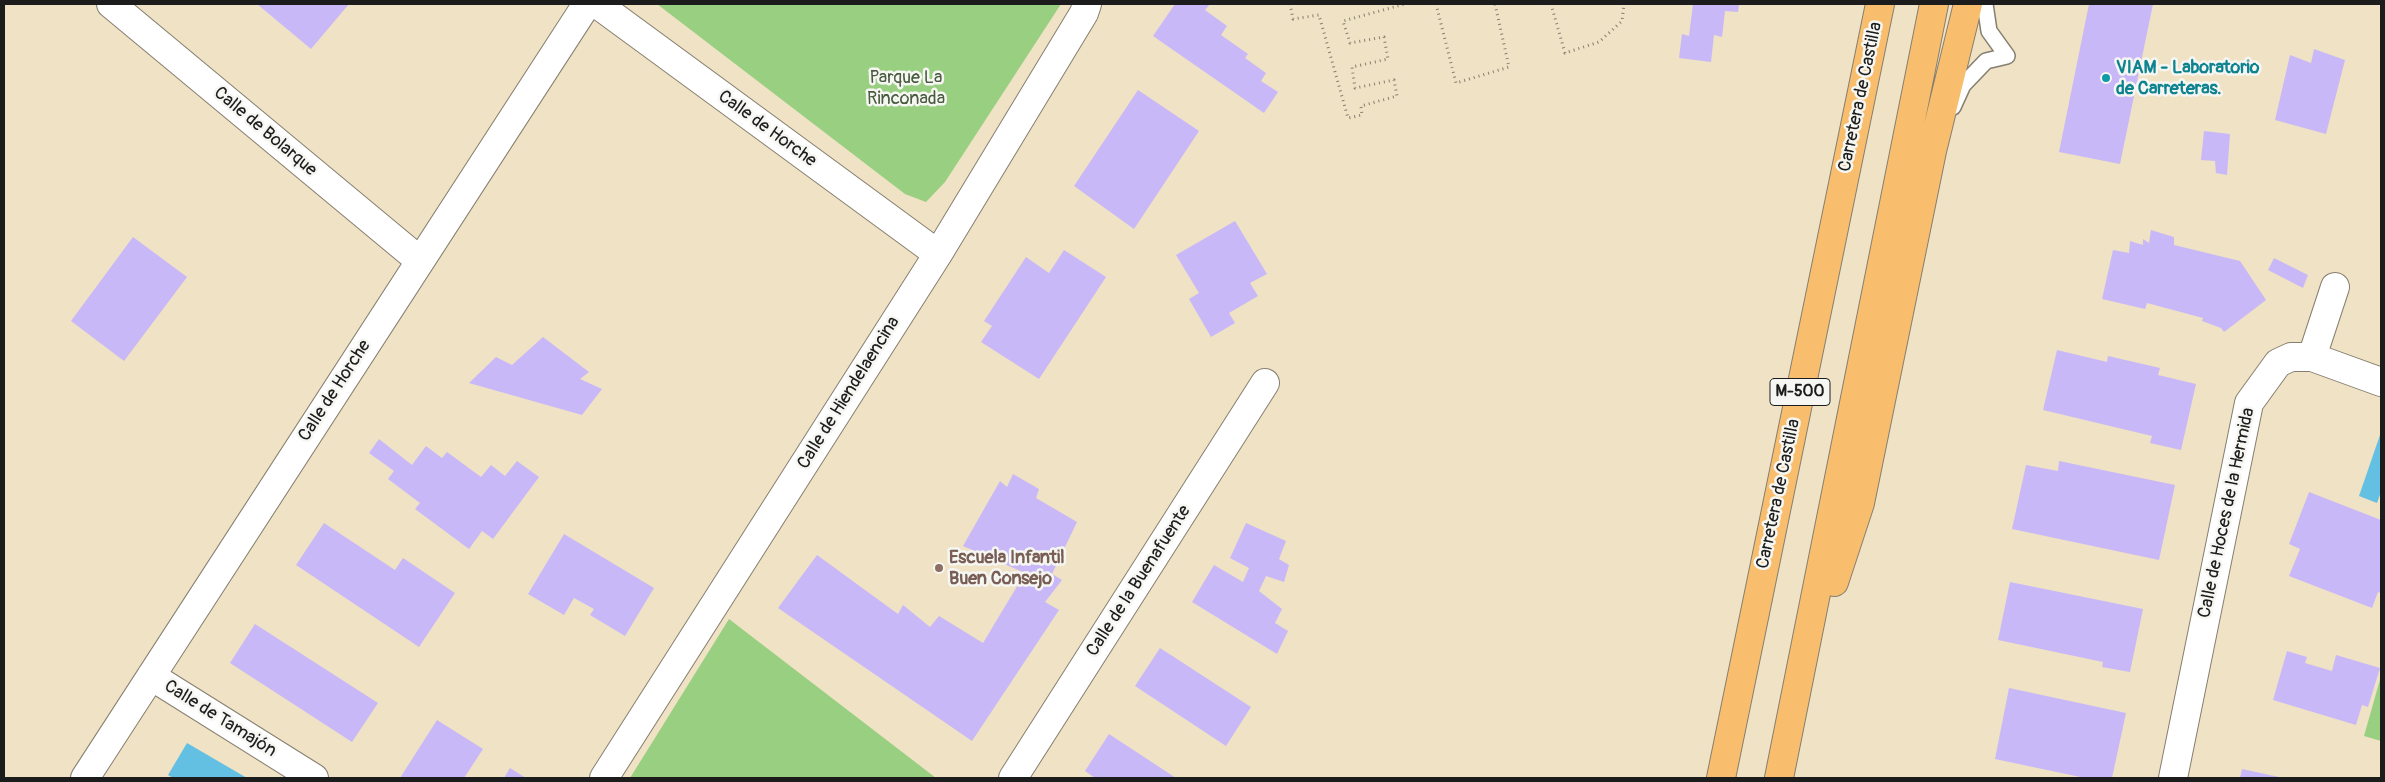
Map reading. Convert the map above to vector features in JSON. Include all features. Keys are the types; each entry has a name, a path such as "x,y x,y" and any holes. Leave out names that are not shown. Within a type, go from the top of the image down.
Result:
{"highway":[{"name":"Carretera de Castilla","path":"1721,778 1879,4"},
{"name":"M-500","path":"1779,778 1934,4"},
{"name":"M-500","path":"1796,697 1860,503 1932,151 1968,4"}],"street":[{"name":"Calle de Bolarque","path":"112,4 420,260"},
{"name":"Calle de Horche","path":"85,778 587,4"},
{"name":"Calle de Horche","path":"597,4 938,254"},
{"name":"Calle de Hiendelaencina","path":"604,778 938,254 1084,14 1087,4"},
{"path":"2312,357 2335,287"},
{"name":"Calle de Hoces de la Hermida","path":"2173,778 2248,403 2278,363 2291,357 2312,357 2381,382"},
{"name":"Calle de la Buenafuente","path":"1013,778 1265,383"},
{"name":"Calle de Tamajón","path":"151,676 314,778"}],"lane":[{"path":"1932,151 1963,85 1986,61 2007,56 1989,31 1986,4"}],"path":[{"path":"1290,4 1294,19 1319,15 1348,118 1362,115 1361,106 1397,96 1394,80 1355,88 1352,68 1388,59 1384,37 1350,43 1343,21 1405,4"},
{"path":"1436,4 1456,83 1509,67 1495,4"},
{"path":"1551,4 1565,53 1599,42 1622,21 1624,4"}],"green space":[{"name":"Parque La Rinconada","path":"657,4 1061,4 945,182 926,202 905,194"},
{"path":"729,619 936,778 630,778"},
{"path":"2381,676 2381,741 2364,736"}],"water":[{"path":"2381,432 2381,492 2377,503 2359,496"},
{"path":"187,743 247,778 173,778 168,775"}],"building":[{"path":"257,4 349,4 311,49"},
{"path":"1175,4 1210,4 1205,10 1227,26 1221,35 1248,54 1245,58 1266,73 1261,81 1278,92 1264,113 1153,36"},
{"path":"1693,4 1739,4 1738,12 1725,11 1722,37 1714,35 1711,62 1679,58 1682,34 1689,36"},
{"name":"VIAM - Laboratorio de Carreteras.","path":"2089,4 2153,4 2120,164 2059,152"},
{"path":"2314,49 2345,60 2326,134 2275,120 2290,55 2311,63"},
{"path":"1138,90 1199,131 1134,229 1074,186"},
{"path":"2204,131 2230,134 2227,175 2216,173 2215,161 2201,160"},
{"path":"1235,221 1267,274 1250,283 1258,296 1229,313 1235,323 1211,337 1189,299 1199,293 1176,255"},
{"path":"2151,230 2174,237 2174,245 2240,261 2266,300 2224,332 2221,328 2202,321 2203,318 2147,303 2145,309 2102,299 2113,250 2129,253 2130,241 2143,245 2143,239 2149,243"},
{"path":"133,237 187,277 124,361 71,321"},
{"path":"1064,250 1106,277 1039,379 981,342 992,326 984,321 1026,257 1049,273"},
{"path":"2274,258 2308,275 2303,288 2268,270"},
{"path":"543,337 589,372 580,379 602,389 582,415 469,383 496,357 512,365"},
{"path":"2057,350 2107,362 2108,356 2160,368 2158,375 2196,384 2181,450 2150,443 2152,436 2043,410"},
{"path":"379,439 412,465 426,446 442,458 447,452 481,477 491,465 505,476 517,461 539,477 493,539 482,531 469,549 415,509 420,503 388,479 394,471 369,453"},
{"path":"2059,461 2175,485 2159,560 2012,529 2026,465 2058,471"},
{"path":"1013,474 1039,489 1036,498 1077,522 1052,574 1062,580 1045,602 1059,610 972,741 778,608 817,555 898,614 903,605 930,627 939,616 983,643 1025,573 963,546 1000,481 1007,487"},
{"path":"2309,492 2381,520 2381,593 2378,592 2372,608 2289,576 2300,549 2289,544"},
{"path":"324,523 395,570 403,558 455,593 419,647 296,565"},
{"path":"1246,523 1286,541 1279,559 1289,565 1284,582 1266,576 1259,591 1282,609 1275,623 1288,631 1277,654 1192,602 1214,565 1243,582 1249,568 1230,558"},
{"path":"564,534 654,588 625,636 590,615 594,609 574,598 564,615 528,594"},
{"path":"2010,582 2143,609 2130,672 2102,667 2103,662 1998,640"},
{"path":"255,624 378,703 352,742 230,663"},
{"path":"1160,648 1251,707 1226,746 1135,686"},
{"path":"2287,651 2307,657 2305,663 2332,671 2336,655 2380,668 2368,707 2362,705 2356,725 2273,700"},
{"path":"2009,688 2126,713 2112,778 2085,778 1995,759"},
{"path":"437,720 483,749 464,778 400,778"},
{"path":"1109,734 1176,778 1095,778 1085,771"},
{"path":"510,768 526,778 504,778"},
{"path":"2242,769 2279,777 2279,778 2240,778"}],"place":[{"name":"VIAM - Laboratorio de Carreteras.","path":"2106,78"},
{"name":"Escuela Infantil Buen Consejo","path":"939,568"}]}
